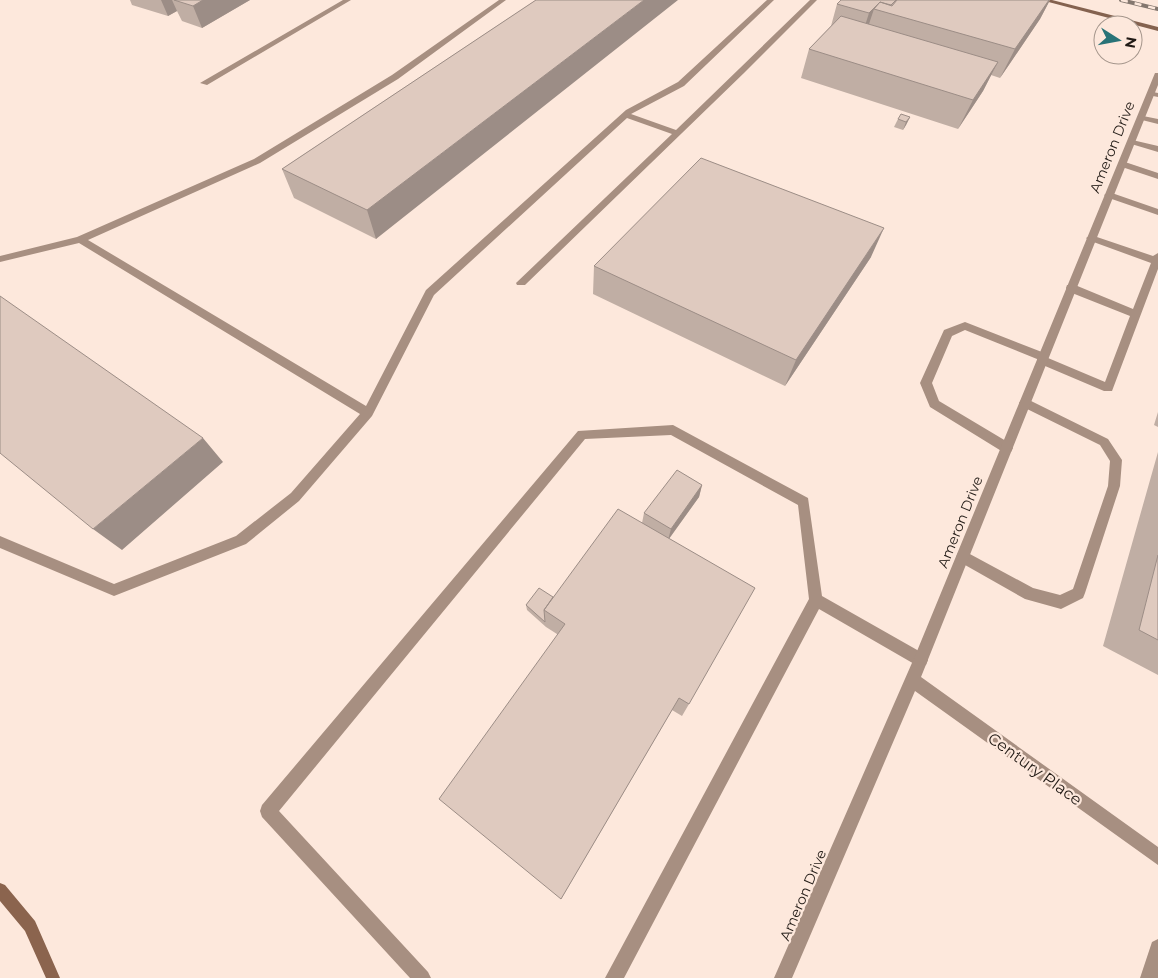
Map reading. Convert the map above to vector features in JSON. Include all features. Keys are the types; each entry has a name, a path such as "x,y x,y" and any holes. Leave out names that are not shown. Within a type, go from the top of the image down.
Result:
{"main road":[{"path":"1044,0 1158,29"}],"street":[{"path":"204,83 348,0"},
{"path":"0,259 80,240 257,161 395,77 503,0"},
{"path":"0,542 114,590 241,540 295,497 368,413 430,293 626,115 681,84 771,0"},
{"path":"521,283 814,0"},
{"name":"Ameron Drive","path":"783,978 921,660 1091,238 1141,117 1154,94 1158,75"},
{"path":"626,115 678,133"},
{"path":"1141,117 1158,122"},
{"path":"1131,141 1158,149"},
{"path":"1122,164 1158,176"},
{"path":"1109,195 1158,212"},
{"path":"1007,448 934,404 926,383 948,333 966,326 1108,388 1157,258 1091,238"},
{"path":"80,240 368,413"},
{"path":"1071,288 1136,314"},
{"path":"963,557 1030,594 1061,602 1078,593 1114,486 1116,460 1104,442 1025,404"},
{"path":"422,978 268,811 582,434 673,430 804,502 816,600 614,978"},
{"path":"816,600 921,660"},
{"name":"Century Place","path":"912,680 1158,857"},
{"path":"1149,978 1158,948"}],"building":[{"path":"174,0 203,0 193,6"},
{"path":"536,0 644,0 367,210 282,169"},
{"path":"841,0 896,0 891,5 880,2 869,13 837,4"},
{"path":"897,0 1049,0 1015,49 874,9 880,2 892,6"},
{"path":"841,16 998,62 973,100 809,49"},
{"path":"901,114 910,117 906,122 898,119"},
{"path":"701,158 884,228 796,360 594,266"},
{"path":"0,296 203,438 93,529 0,453"},
{"path":"677,470 702,485 671,529 644,513"},
{"path":"618,509 755,588 689,704 679,698 561,899 439,799 565,624 544,610"},
{"path":"1158,555 1158,640 1139,630"},
{"path":"539,588 553,597 544,610 545,622 526,605"}],"waterway":[{"path":"0,890 30,926 53,978"}],"railway":[{"path":"1121,0 1158,9"}]}
